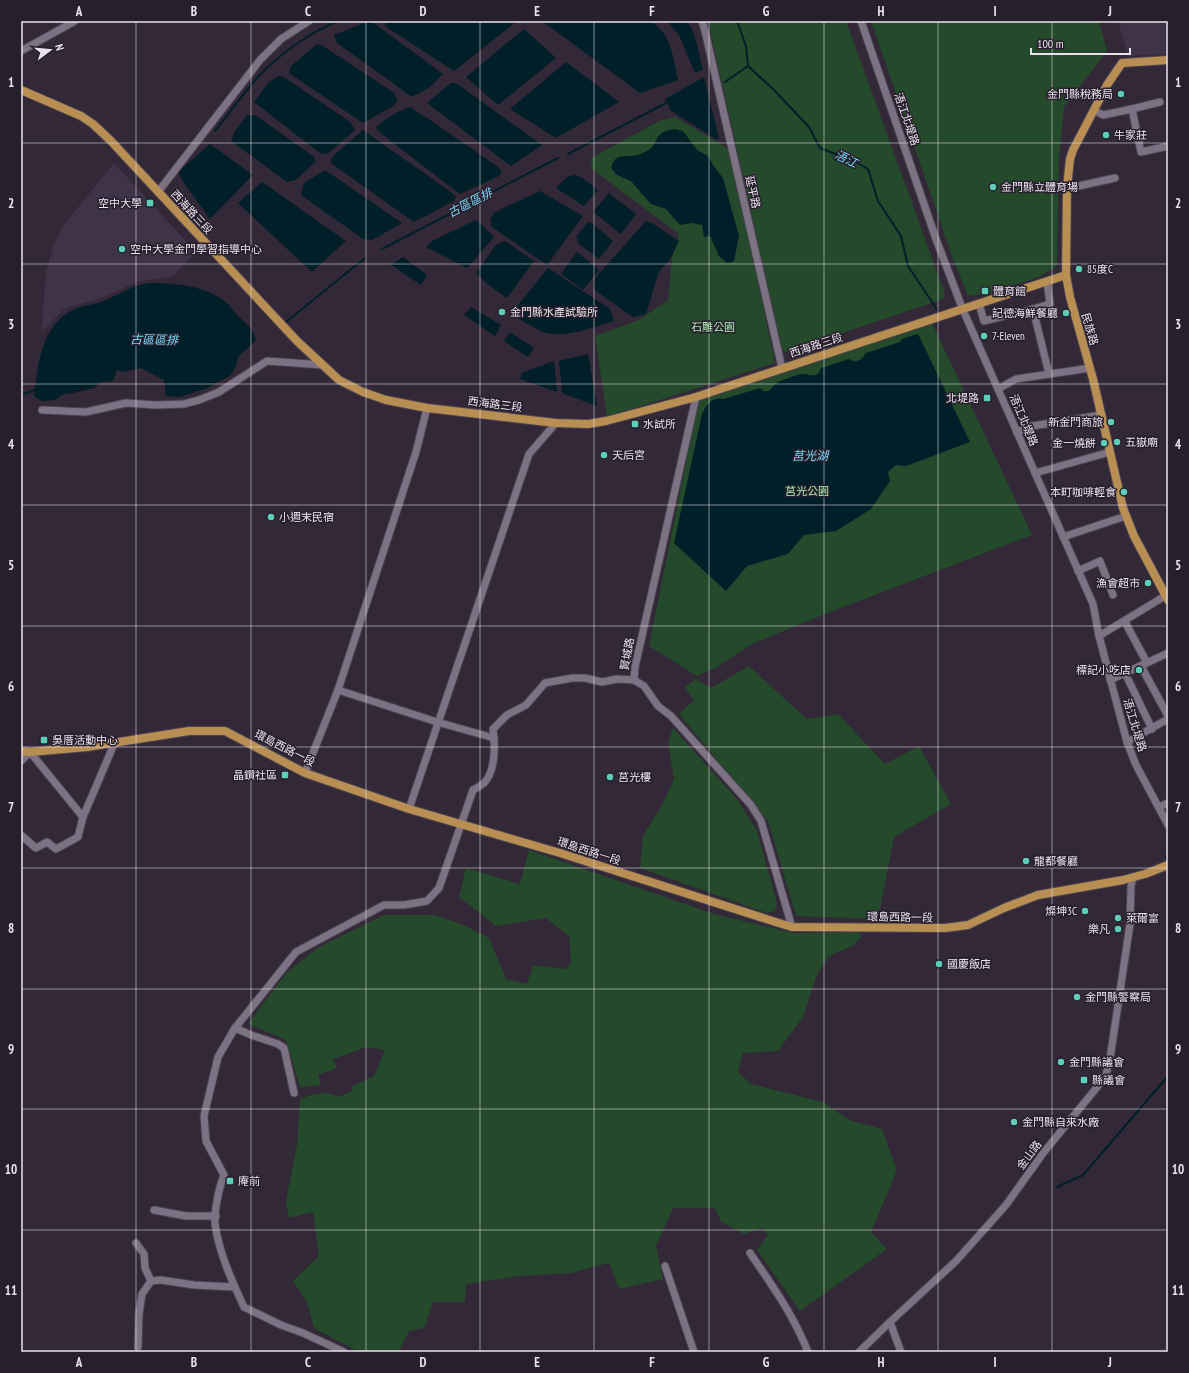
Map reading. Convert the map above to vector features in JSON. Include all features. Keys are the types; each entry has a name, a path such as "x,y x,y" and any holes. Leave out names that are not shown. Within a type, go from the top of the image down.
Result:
{"main road":[{"name":"民族路","path":"1167,598 1134,536 1126,516 1090,368 1070,297 1066,275 1068,166 1072,154 1107,85 1122,63 1168,60"},
{"name":"西海路三段","path":"21,90 81,116 93,124 112,141 297,341 339,380 363,392 386,400 427,408 556,423 588,424 606,421 696,397 1066,275"},
{"name":"環島西路一段","path":"25,752 87,747 190,731 225,731 305,773 409,809 560,853 792,927 962,927 1004,908 1038,895 1052,894 1133,877 1168,865"}],"street":[{"path":"21,51 75,21"},
{"path":"158,192 260,60 281,39 309,21"},
{"name":"延平路","path":"702,21 782,368"},
{"name":"浯江北堤路","path":"862,21 936,239 963,310 1092,604 1110,680 1127,742 1136,765 1168,825"},
{"path":"1094,110 1103,115 1160,102"},
{"path":"1132,109 1141,152 1168,146"},
{"path":"1067,187 1074,187 1115,178"},
{"path":"979,304 984,321 1050,304 1047,282"},
{"path":"1033,309 1049,374"},
{"path":"42,410 86,412 126,403 156,405 184,404 219,392 268,360 323,365"},
{"path":"998,389 1016,378 1090,368"},
{"name":"賢城路","path":"344,1352 303,1333 281,1325 244,1307 234,1286 221,1252 215,1223 220,1186 224,1175 206,1140 204,1116 218,1057 235,1028 296,952 384,905 427,901 439,888 473,790 485,782 492,768 495,748 493,728 507,715 526,705 545,683 572,678 586,678 602,682 617,679 634,680 635,666 696,397"},
{"path":"305,773 338,690 416,452 427,408"},
{"path":"1017,433 1026,427 1101,415"},
{"path":"409,809 529,454 556,423"},
{"path":"1035,473 1110,452"},
{"path":"1063,537 1126,516"},
{"path":"1078,571 1100,561 1113,596"},
{"path":"1099,636 1167,598"},
{"path":"1125,622 1168,716"},
{"path":"1110,680 1168,653"},
{"path":"1125,673 1152,729"},
{"path":"634,680 644,686 658,706 671,716 752,805 761,821 792,927"},
{"path":"338,690 494,738"},
{"path":"1127,742 1168,719"},
{"path":"21,836 36,848 47,842 56,849 78,837 83,816 115,742"},
{"path":"21,761 25,752 83,816"},
{"path":"1159,807 1168,803"},
{"name":"金山路","path":"859,1352 956,1261 1006,1205 1044,1152 1106,1075 1111,1052 1130,924 1131,886 1133,877"},
{"path":"235,1028 250,1035 278,1044 284,1048 294,1093"},
{"path":"154,1210 186,1216 216,1216"},
{"path":"136,1243 144,1254 145,1268 151,1281"},
{"path":"750,1253 777,1291 800,1332 808,1352"},
{"path":"665,1266 694,1352"},
{"path":"138,1347 139,1314 142,1294 151,1281 161,1280 194,1285 234,1286"},
{"path":"890,1322 900,1352"}],"shaded area":[{"path":"1118,21 1168,21 1168,54 1128,56"},
{"name":"空中大學金門學習指導中心","path":"114,163 196,252 173,276 137,282 99,299 69,307 62,311 41,333 46,274 53,246 64,225"}],"green space":[{"path":"708,21 846,21 945,294 943,299 786,352 782,350"},
{"name":"金門縣立體育場","path":"871,21 1099,21 1107,51 1064,107 1059,158 1057,266 1041,276 992,293 968,296 953,259"},
{"name":"石雕公園","path":"675,117 729,149 775,363 607,417 595,336 639,320 668,300 672,259 679,234 592,169 591,158 659,121"},
{"name":"莒光公園","path":"932,323 1032,535 825,614 754,643 715,668 697,676 649,646 699,398"},
{"path":"749,666 807,719 838,714 885,764 919,746 951,804 894,837 878,919 796,916 768,821 679,714 694,700 685,687 696,679 711,688"},
{"path":"673,728 737,799 757,831 777,903 775,911 767,913 640,868 643,836 662,805 674,779 668,744"},
{"path":"529,850 714,914 794,933 860,932 861,937 852,946 829,956 816,977 803,1017 778,1051 743,1053 738,1072 751,1084 823,1102 849,1120 882,1129 897,1170 871,1232 887,1249 800,1311 757,1250 768,1235 762,1228 744,1234 721,1222 715,1208 673,1208 656,1246 663,1279 619,1289 609,1263 571,1273 520,1276 466,1284 465,1302 433,1302 424,1328 409,1331 400,1349 402,1352 359,1352 314,1328 307,1302 293,1281 319,1256 313,1212 289,1218 286,1201 297,1145 300,1099 315,1094 324,1093 339,1097 352,1091 352,1086 374,1076 385,1050 367,1047 333,1059 337,1068 318,1075 321,1085 300,1087 286,1040 248,1024 287,972 319,947 384,915 435,915 466,926 489,938 506,979 527,984 533,965 567,969 571,961 569,936 546,918 496,926 459,897 466,868 520,884"}],"water":[{"path":"369,21 443,74 430,87 412,97 337,43 334,35"},
{"path":"387,21 516,22 454,71 385,26"},
{"path":"542,21 650,21 657,26 667,40 673,55 678,80 640,93"},
{"path":"667,21 682,21 689,25 695,36 703,69 695,73 679,35"},
{"path":"524,29 556,58 498,105 466,77"},
{"path":"317,44 323,46 393,92 398,100 393,106 363,123 289,73 291,66"},
{"path":"566,62 619,102 556,138 510,109"},
{"path":"279,76 284,77 350,122 355,130 327,154 320,153 254,102 269,82"},
{"path":"704,77 719,139 717,140 670,110 665,99"},
{"path":"451,83 456,83 542,145 511,166 427,103"},
{"path":"410,107 498,167 502,172 499,176 460,194 379,132 376,128 387,119"},
{"path":"247,115 255,115 313,156 316,161 296,180 287,182 231,141 235,131"},
{"path":"675,129 683,131 697,150 708,156 723,178 739,236 734,261 727,263 719,256 710,236 704,237 702,225 692,223 680,225 666,209 651,204 631,181 617,175 611,168 616,158 621,156 636,156 647,151 662,133"},
{"path":"363,130 452,193 456,197 454,201 414,222 331,163 331,159 334,155"},
{"path":"210,144 253,175 210,219 186,186 178,172"},
{"path":"325,170 402,223 372,240 363,239 301,195 304,183"},
{"path":"574,175 581,177 598,190 584,206 556,188 567,177"},
{"path":"262,182 346,241 312,272 238,203"},
{"path":"540,191 583,216 547,265 492,227 490,219 495,212"},
{"path":"609,193 636,214 621,234 593,212"},
{"path":"476,220 494,237 467,268 426,247 432,241"},
{"path":"646,221 652,223 679,241 669,261 659,271 646,314 633,317 596,291 593,286 595,278"},
{"path":"588,222 593,224 613,241 599,259 579,244 576,237"},
{"path":"505,241 534,261 507,298 487,284 476,273 496,245"},
{"path":"577,252 599,270 583,290 561,274"},
{"path":"403,257 427,275 421,285 391,265"},
{"path":"548,268 610,309 614,321 578,332 558,334 541,331 511,314"},
{"path":"149,283 177,284 206,291 225,302 249,326 256,340 238,357 236,366 231,375 205,389 180,397 166,396 164,380 141,368 123,372 117,370 113,381 101,382 94,388 64,394 55,400 42,401 34,396 42,350 46,339 59,320 73,310 100,303 131,288"},
{"path":"471,307 501,325 495,336 464,315"},
{"path":"510,332 534,348 528,357 504,341"},
{"name":"莒光湖","path":"918,334 970,442 906,466 896,465 888,472 890,481 871,509 836,531 804,535 788,554 747,566 726,591 674,543 702,414 710,402 716,399 724,399 760,388 768,391 776,383 783,380 801,374 818,374 821,368 849,359 854,361 859,360 863,358 866,353 900,342 902,339"},
{"path":"588,354 597,406 562,393 559,361"},
{"path":"554,361 557,392 520,379 522,373"}],"waterway":[{"path":"215,131 251,84 274,61 317,31 339,21"},
{"name":"浯江","path":"737,21 746,46 748,66 774,90 809,127 820,148 854,161 868,169 878,201 901,236 908,266 938,311"},
{"name":"古區區排","path":"725,82 748,66"},
{"name":"古區區排","path":"568,154 668,102"},
{"name":"古區區排","path":"382,249 558,158"},
{"name":"古區區排","path":"286,322 365,258"},
{"name":"古區區排","path":"21,395 37,389"},
{"name":"浯江","path":"1165,856 1168,861"},
{"path":"1057,1187 1083,1175 1168,1076"}],"place":[{"name":"金門縣稅務局","path":"1121,94"},
{"name":"牛家莊","path":"1106,135"},
{"name":"金門縣立體育場","path":"993,187"},
{"name":"空中大學","path":"150,203"},
{"name":"空中大學金門學習指導中心","path":"122,249"},
{"name":"85度C","path":"1079,269"},
{"name":"體育館","path":"985,291"},
{"name":"金門縣水產試驗所","path":"502,312"},
{"name":"記德海鮮餐廳","path":"1066,313"},
{"name":"7-Eleven","path":"984,336"},
{"name":"北堤路","path":"987,398"},
{"name":"新金門商旅","path":"1111,422"},
{"name":"水試所","path":"635,424"},
{"name":"五嶽廟","path":"1117,442"},
{"name":"金一燒餅","path":"1104,443"},
{"name":"天后宮","path":"604,455"},
{"name":"本町咖啡輕食","path":"1124,492"},
{"name":"小週末民宿","path":"271,517"},
{"name":"漁會超市","path":"1148,583"},
{"name":"標記小吃店","path":"1139,670"},
{"name":"吳厝活動中心","path":"44,740"},
{"name":"晶鑽社區","path":"285,775"},
{"name":"莒光樓","path":"610,777"},
{"name":"龍都餐廳","path":"1026,861"},
{"name":"燦坤3C","path":"1085,911"},
{"name":"萊爾富","path":"1118,918"},
{"name":"樂凡","path":"1118,929"},
{"name":"國慶飯店","path":"939,964"},
{"name":"金門縣警察局","path":"1077,997"},
{"name":"金門縣議會","path":"1061,1062"},
{"name":"縣議會","path":"1084,1080"},
{"name":"金門縣自來水廠","path":"1014,1122"},
{"name":"庵前","path":"230,1181"}]}
